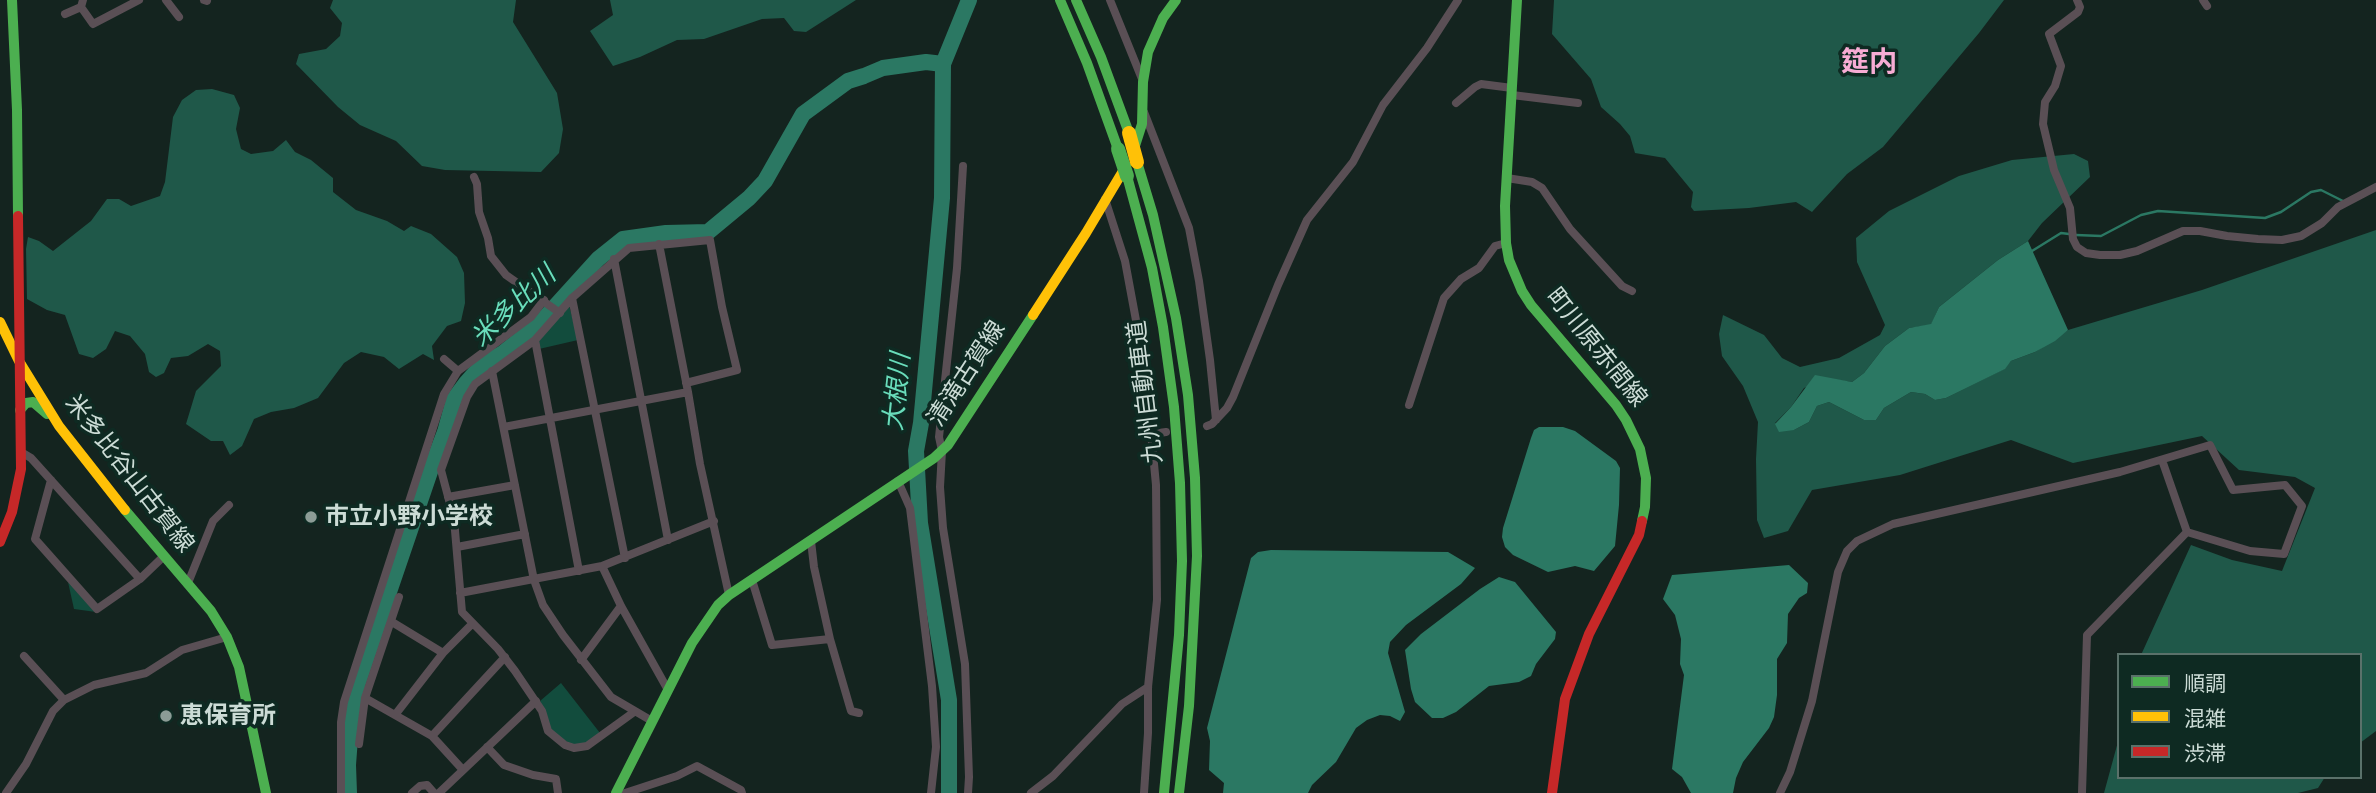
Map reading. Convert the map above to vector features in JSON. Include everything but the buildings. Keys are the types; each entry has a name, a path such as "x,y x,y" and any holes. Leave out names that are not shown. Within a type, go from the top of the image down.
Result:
{"main road":[{"path":"0,542 18,491 21,452 18,110 12,0"},
{"name":"九州自動車道","path":"1060,0 1087,63 1127,176 1152,268 1174,407 1182,561 1179,635 1164,793"},
{"name":"九州自動車道","path":"1076,0 1129,133 1153,215 1177,318 1188,395 1195,478 1197,556 1189,706 1179,793"},
{"name":"清滝古賀線","path":"616,793 692,643 710,616 729,595 938,455 956,436 1135,147 1140,136 1147,52 1176,0"},
{"name":"町川原赤間線","path":"1517,0 1507,178 1506,243 1509,260 1515,278 1531,305 1616,405 1633,431 1644,461 1646,478 1646,507 1639,535 1589,634 1569,687 1560,725 1552,793"},
{"name":"米多比谷山古賀線","path":"0,321 19,361 59,426 91,469 211,611 227,637 239,667 265,793"},
{"path":"20,410 33,402 59,426"}],"street":[{"path":"65,15 82,3 93,24 139,0"},
{"path":"166,0 179,17"},
{"path":"1110,0 1143,82"},
{"path":"1207,426 1216,421 1227,408 1245,372 1278,285 1307,220 1358,154 1383,105 1427,48 1458,0"},
{"path":"2077,0 2080,7 2078,12 2049,34 2061,66 2055,86 2045,103 2043,124 2054,170 2070,208 2073,239 2077,247 2086,253 2100,256 2120,255 2137,251 2183,231 2258,239 2282,240 2301,236 2322,223 2338,207 2376,187"},
{"path":"1456,103 1475,87 1482,85 1578,103"},
{"path":"1143,110 1189,228 1209,347 1216,421"},
{"path":"963,166 957,268 938,455 943,528 965,664 970,777 968,793"},
{"path":"474,177 477,184 478,212 488,238 491,256 506,275 560,313"},
{"path":"1507,178 1532,182 1542,188 1570,229 1622,285 1632,291"},
{"path":"1105,199 1125,261 1145,369 1152,434 1158,551 1157,600 1148,687 1148,733 1143,793"},
{"path":"504,427 642,400 737,370 710,240 629,248 614,259 572,298 535,340 475,384 467,397 441,470 454,519 462,612 505,657 536,701 548,731 565,745 574,748 587,746 634,712"},
{"path":"1409,405 1444,298 1461,279 1479,268 1495,246 1506,243"},
{"path":"659,244 700,464 729,595"},
{"path":"614,259 668,540"},
{"path":"572,298 625,558"},
{"path":"341,793 341,722 344,702 444,394 458,371 531,317 544,300"},
{"path":"535,340 579,570"},
{"path":"444,359 458,371"},
{"path":"492,371 534,580 543,605 581,660 611,697 652,721"},
{"path":"1152,434 1166,432"},
{"path":"1780,793 1790,772 1812,701 1838,572 1847,551 1857,541 1893,524 2120,472 2210,445 2233,490 2285,485 2302,506 2284,555 2250,551 2187,532"},
{"path":"21,452 31,458 140,579"},
{"path":"2162,460 2187,532"},
{"path":"51,480 35,539 97,609 140,579 164,556"},
{"path":"898,481 909,508 932,686 936,747 931,793"},
{"path":"448,497 516,485"},
{"path":"188,583 213,520 229,505"},
{"path":"460,593 602,566 713,521"},
{"path":"2082,793 2087,635 2187,532"},
{"path":"457,547 525,534"},
{"path":"811,541 830,639 851,711 859,713"},
{"path":"602,566 668,690"},
{"path":"752,580 772,645 830,639"},
{"path":"359,744 365,698 399,597"},
{"path":"581,660 621,606"},
{"path":"392,622 443,653"},
{"path":"395,715 443,653 472,624"},
{"path":"6,793 26,764 53,711 64,700 94,685 146,673 182,650 227,637"},
{"path":"24,656 64,700"},
{"path":"432,736 505,657"},
{"path":"1031,793 1053,776 1122,704 1148,687"},
{"path":"365,698 432,736 463,771"},
{"path":"412,793 420,786 427,785 437,793 536,701"},
{"path":"487,747 504,765 533,775 556,779 558,793"},
{"path":"625,793 677,776 697,766 742,793"}],"shaded area":[{"path":"333,0 516,0 513,22 557,93 563,129 559,153 541,172 445,170 422,166 396,141 360,125 338,107 296,64 299,54 326,49 340,36 342,23 330,8"},
{"path":"610,0 856,0 806,32 794,31 784,18 762,19 704,39 677,40 613,66 590,31 613,15"},
{"path":"1554,0 2004,0 1883,147 1847,174 1812,212 1796,202 1694,211 1691,207 1693,192 1665,158 1635,153 1630,136 1601,107 1591,79 1552,34"},
{"path":"212,89 234,95 240,108 236,129 241,149 251,154 273,151 286,140 295,152 311,160 333,178 333,192 356,210 387,221 404,231 411,226 431,234 457,257 464,273 465,303 461,321 447,326 432,346 434,360 423,354 399,369 384,357 361,352 344,363 318,398 254,419 242,446 230,455 223,441 211,441 186,424 196,391 221,366 220,351 208,344 188,356 171,358 164,373 156,377 149,372 145,354 130,336 115,331 106,349 93,358 79,354 65,315 47,310 27,299 28,237 53,251 91,221 107,199 119,199 131,206 160,196 165,182 173,117 182,100 196,90"},
{"path":"2074,154 2088,161 2090,177 2042,223 2028,241 1998,260 1939,307 1931,325 1909,328 1885,346 1864,373 1852,382 1828,379 1804,388 1791,407 1775,423 1794,430 1809,422 1817,406 1829,402 1864,420 1876,420 1884,408 1911,392 1925,394 1935,400 1946,398 2004,369 2011,361 2035,352 2068,330 2202,290 2376,230 2376,731 2362,742 2362,653 2142,653 2191,545 2232,560 2282,571 2315,488 2295,477 2239,470 2202,436 2073,463 2011,440 1900,475 1812,490 1788,531 1764,538 1757,520 1758,422 1743,386 1722,356 1719,334 1723,315 1764,335 1782,358 1800,367 1839,358 1880,335 1885,325 1857,262 1856,238 1889,211 1959,176 2012,160"},
{"path":"2028,241 2068,330 2055,341 2011,361 2005,369 1946,398 1935,400 1925,394 1911,392 1884,408 1876,420 1864,420 1829,402 1817,406 1809,422 1794,430 1779,432 1775,424 1815,375 1852,382 1864,373 1885,346 1909,328 1931,324 1939,307 1998,260"},
{"path":"569,305 578,340 539,349 538,342"},
{"path":"1539,427 1563,427 1575,431 1616,461 1620,468 1615,546 1594,571 1575,566 1548,572 1513,555 1505,547 1503,528 1531,438 1534,430"},
{"path":"1258,552 1448,552 1475,568 1461,584 1406,625 1390,642 1388,653 1405,712 1400,721 1380,715 1356,728 1336,762 1312,785 1308,793 1223,793 1224,783 1209,770 1210,741 1207,728 1251,558"},
{"path":"1789,565 1808,583 1807,593 1799,598 1788,614 1787,643 1777,659 1774,717 1769,728 1743,762 1733,793 1691,793 1682,777 1672,769 1684,675 1680,664 1681,639 1675,615 1663,599 1672,575"},
{"path":"1499,577 1515,582 1556,632 1555,639 1536,664 1531,676 1519,682 1489,686 1456,712 1443,718 1432,718 1415,702 1405,650 1421,634"},
{"path":"68,582 96,612 74,609"},
{"path":"561,683 600,733 584,745 573,745 558,737 549,728 540,701"},
{"path":"2117,745 2117,779 2324,779 2318,788 2298,793 2104,793"}],"waterway":[{"name":"大根川","path":"949,793 949,700 920,523 916,451 921,423 942,198 943,64 969,0"},
{"name":"米多比川","path":"349,793 352,711 358,683 454,399 466,383 482,365 503,353 540,323 598,259 623,239 666,233 708,232 765,181 803,114 848,81 883,68 926,62 943,64"},
{"path":"2076,235 2101,236 2141,215 2158,211 2265,218 2281,212 2311,192 2321,190 2343,201"},
{"path":"2032,251 2061,233 2069,234"}],"traffic: fast":[{"path":"12,0 18,216"},
{"path":"1060,0 1087,63 1118,149"},
{"path":"1076,0 1101,57 1129,133"},
{"path":"1133,152 1142,124 1143,82 1148,52 1163,18 1176,0"},
{"path":"1517,0 1505,206 1509,260 1531,305 1626,420 1640,449 1646,478 1642,521"},
{"path":"1118,149 1127,176"},
{"path":"1137,162 1153,215 1176,318 1188,395 1195,478 1197,556 1189,706 1179,793"},
{"path":"1127,176 1152,268 1163,327 1174,407 1180,483 1182,561 1179,635 1164,793"},
{"path":"616,793 692,643 718,605 934,458 948,445 1033,315"},
{"path":"20,410 26,403 33,402 47,414"},
{"path":"125,510 211,611 227,637 239,667 266,793"}],"traffic: slow":[{"path":"1129,133 1137,162"},
{"path":"1033,315 1126,166"},
{"path":"0,322 19,361 59,426 125,510"}],"traffic: jam":[{"path":"0,542 12,512 21,469 18,216"},
{"path":"1552,793 1565,699 1589,634 1639,535 1642,521"}],"place":[{"name":"市立小野小学校","path":"311,517"},
{"name":"恵保育所","path":"166,716"}],"district":[{"name":"筵内","path":"1869,63"}]}
